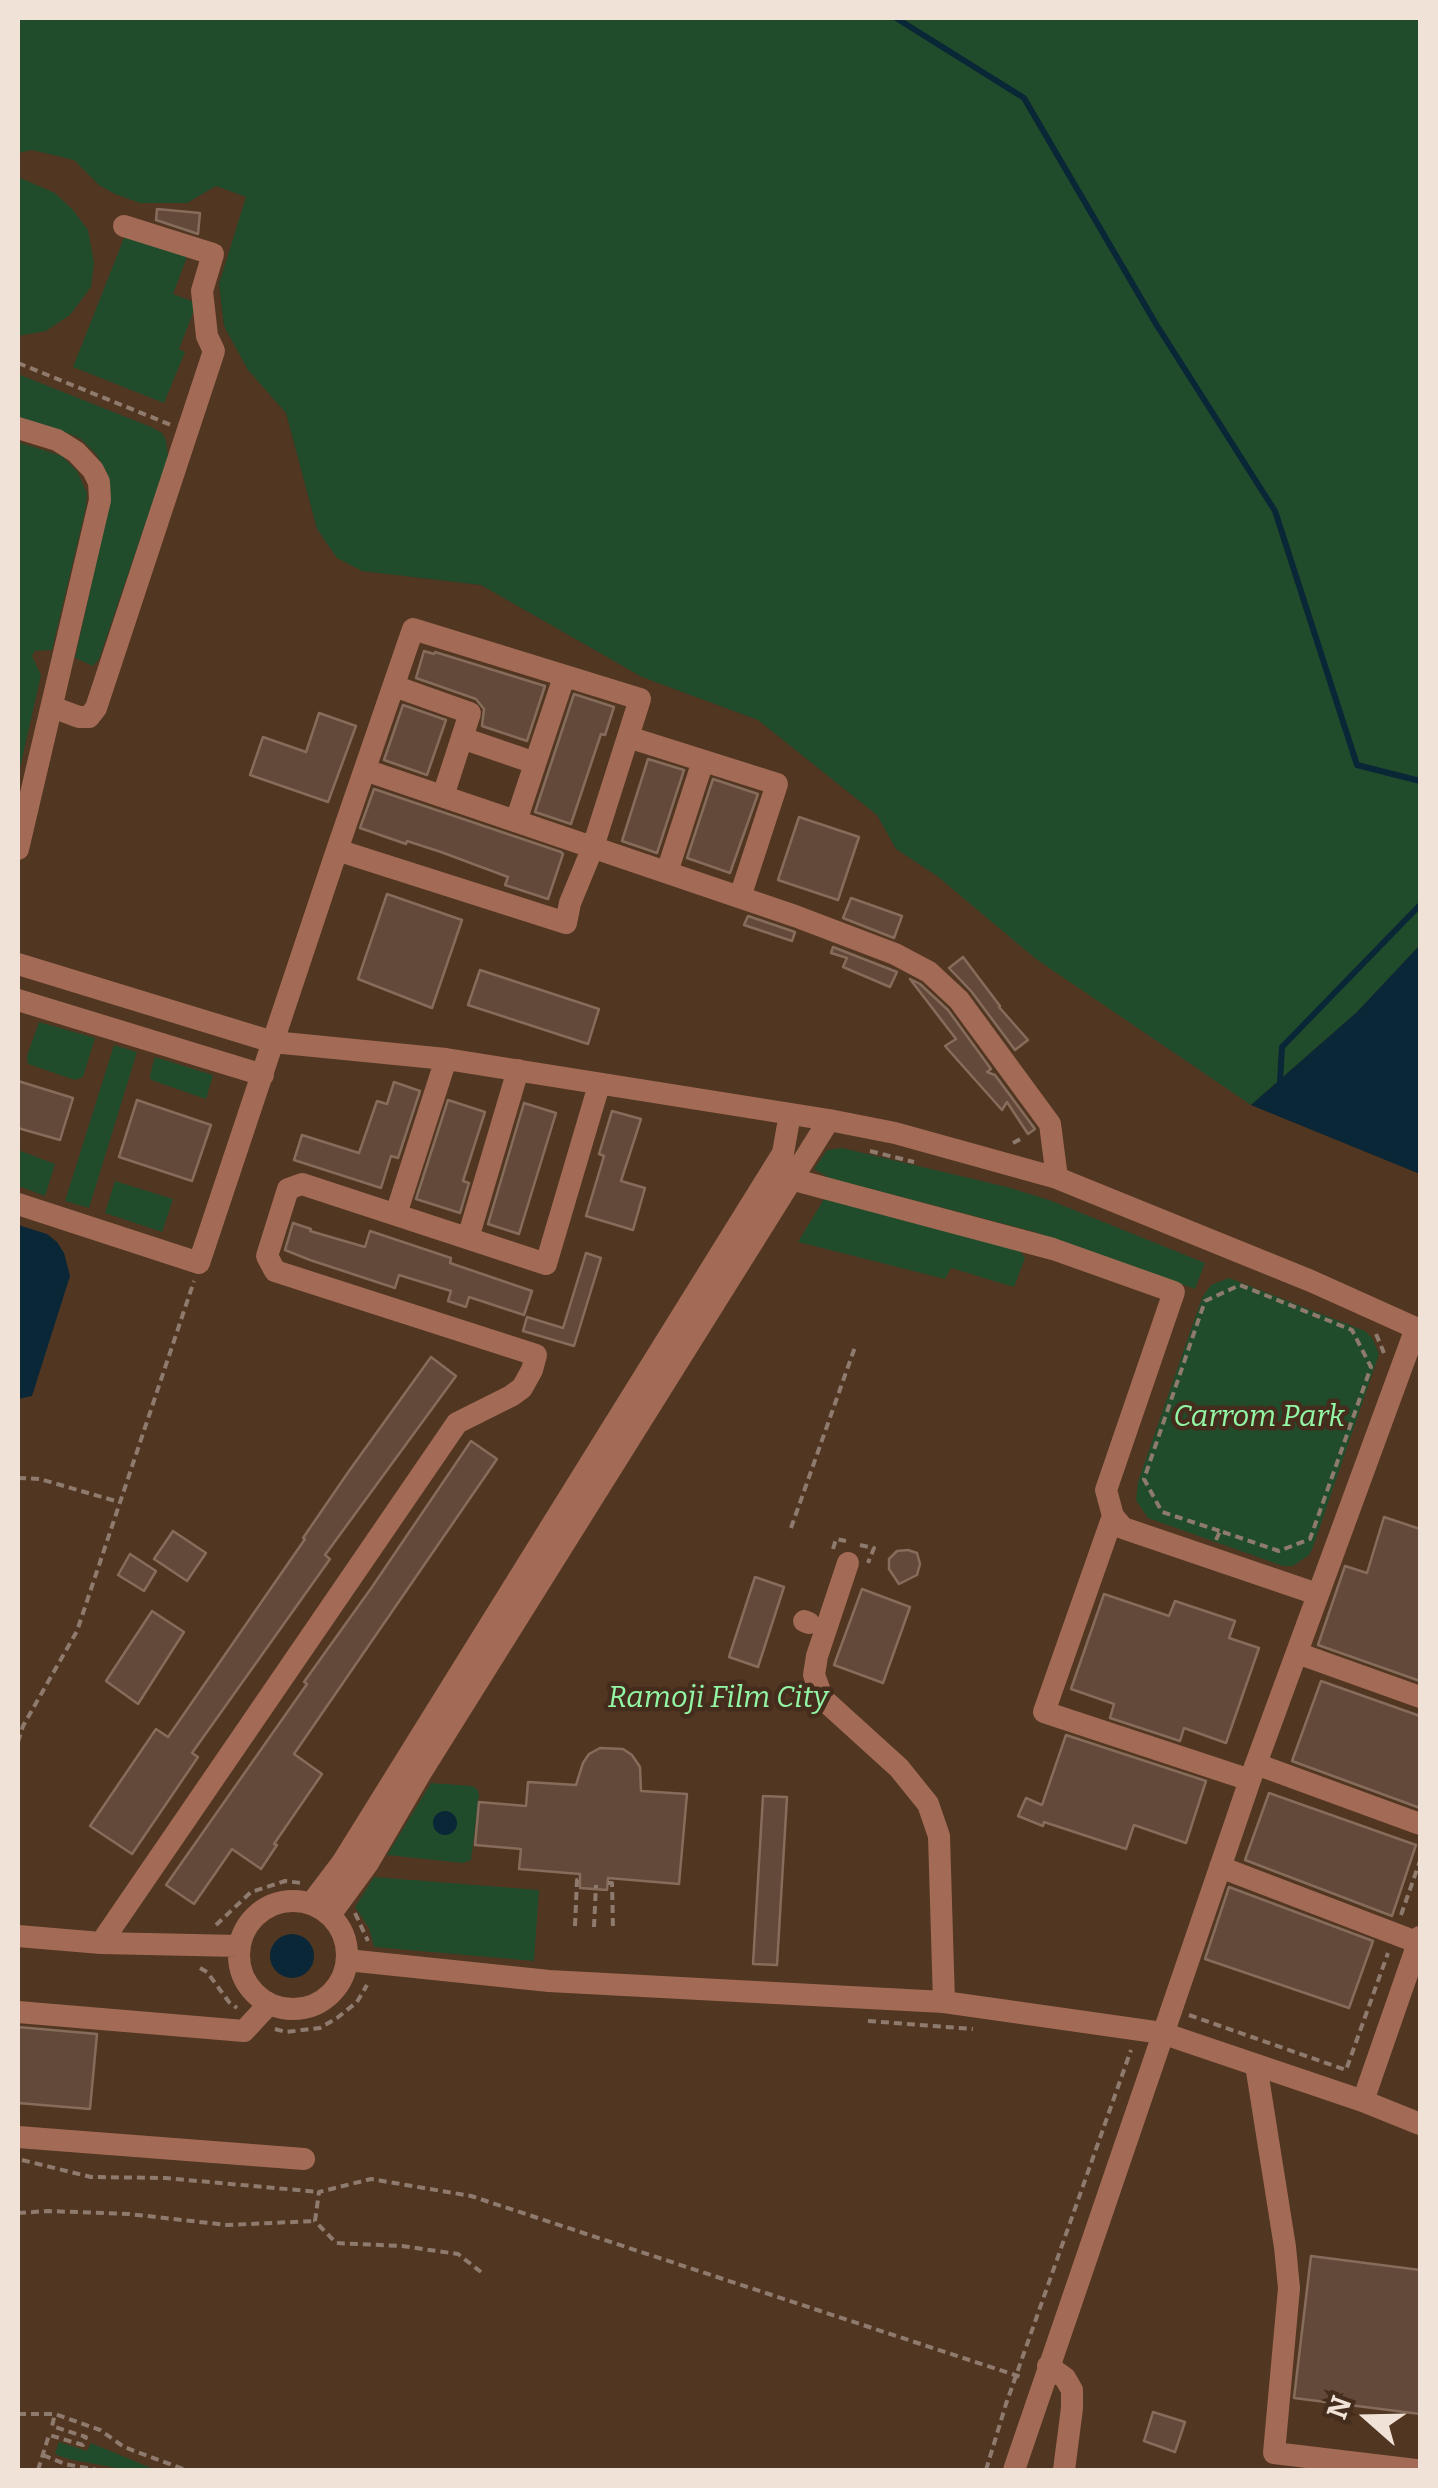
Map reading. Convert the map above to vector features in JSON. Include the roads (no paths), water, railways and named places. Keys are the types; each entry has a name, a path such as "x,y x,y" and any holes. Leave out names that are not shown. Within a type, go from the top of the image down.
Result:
{"lane":[{"path":"52,707 89,718 96,708 214,351 207,336 202,290 213,254 124,226"},
{"path":"18,428 57,440 76,452 93,470 99,482 100,500 18,849"},
{"path":"18,1204 200,1262 337,850 413,628 640,698 566,923 337,850"},
{"path":"516,821 564,676"},
{"path":"394,686 470,713 443,796"},
{"path":"628,737 777,784 740,897"},
{"path":"462,738 535,763"},
{"path":"666,872 703,760"},
{"path":"365,770 740,897 896,954 929,972 959,1000 1050,1124 1073,1178"},
{"path":"18,964 273,1042 446,1059 830,1120 1073,1178 1418,1329 1316,1594 1014,2470"},
{"path":"18,1000 263,1075"},
{"path":"396,1214 446,1059"},
{"path":"468,1238 518,1070"},
{"path":"101,1943 458,1423 522,1388 536,1355 275,1271 266,1256 288,1189 302,1184 546,1264 599,1085"},
{"path":"315,1901 783,1154 790,1114"},
{"path":"261,2012 239,1964 244,1932 262,1910 275,1903 315,1901 368,1863 830,1120"},
{"path":"791,1179 1053,1249 1174,1292 1106,1490 1112,1516 1123,1528 1316,1594"},
{"path":"1112,1516 1044,1712 1420,1824"},
{"path":"848,1563 814,1675 823,1699 899,1768 928,1804 939,1836 944,2002"},
{"path":"1297,1653 1420,1696"},
{"path":"1220,1867 1420,1940 1362,2100"},
{"path":"18,2012 244,2031 261,2012 303,2009 333,1992 343,1977 347,1960 344,1936 315,1901"},
{"path":"18,1936 101,1943 239,1946"},
{"path":"347,1960 549,1980 944,2002 1162,2033 1362,2100 1420,2124"},
{"path":"1256,2065 1289,2288 1274,2453 1416,2470"},
{"path":"18,2136 304,2159"},
{"path":"1045,2375 1065,2378 1072,2390 1064,2470"}],"water":[{"path":"1420,945 1420,1174 1251,1105 1357,1012"},
{"path":"18,1225 47,1234 57,1242 70,1276 32,1396 18,1399"},
{"path":"445,1811 454,1814 454,1832 445,1835 436,1832 433,1823 436,1814"},
{"path":"292,1934 307,1941 314,1956 307,1971 292,1978 277,1971 270,1956 277,1941"}],"waterway":[{"path":"896,18 1024,98 1156,324 1275,511 1357,765 1420,781"},
{"path":"1284,1083 1280,1081 1282,1047 1420,905"}],"park label":[{"name":"Carrom Park","path":"1259,1418"},
{"name":"Ramoji Film City","path":"718,1699"}]}
